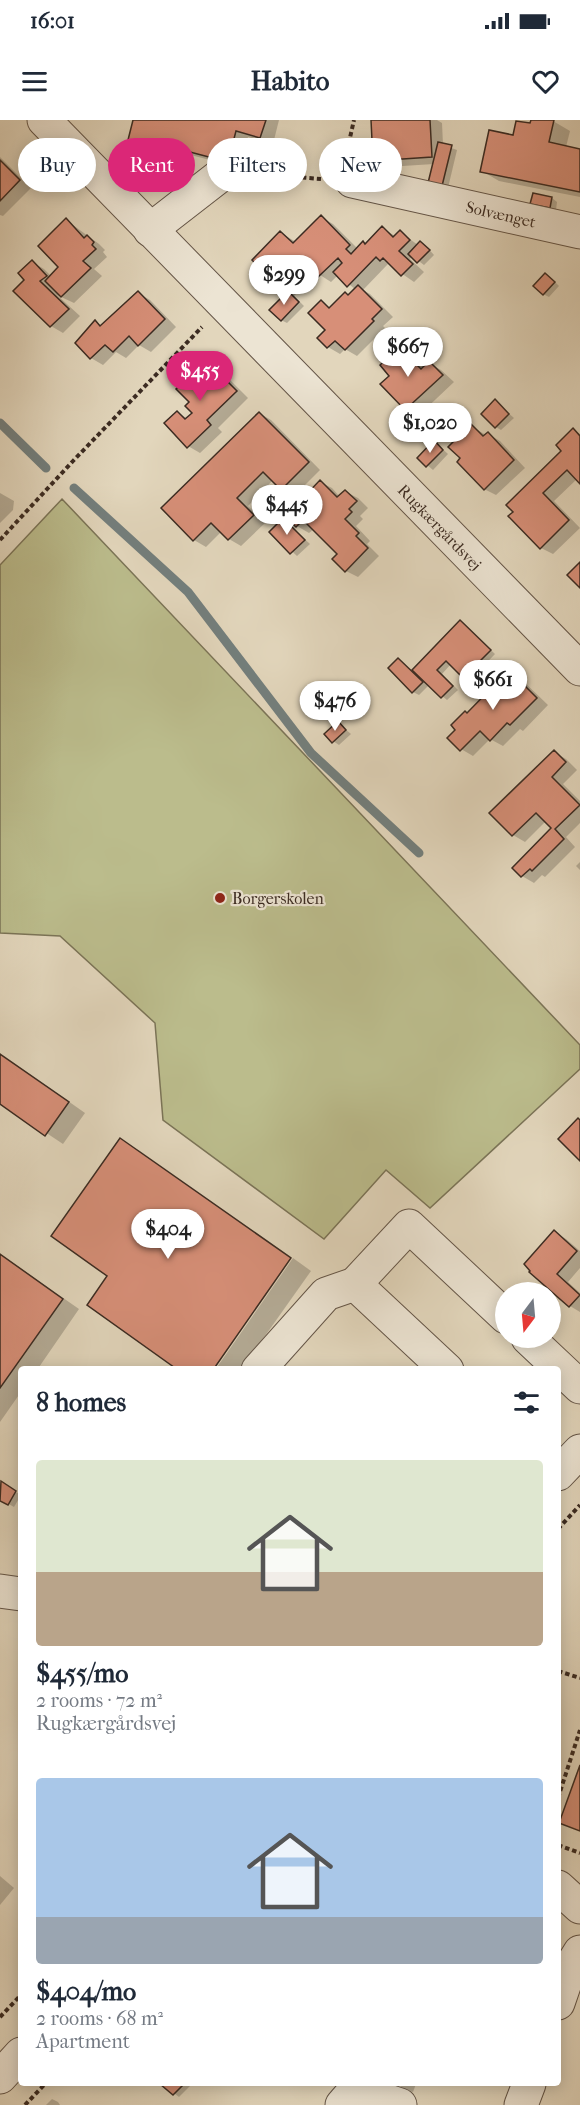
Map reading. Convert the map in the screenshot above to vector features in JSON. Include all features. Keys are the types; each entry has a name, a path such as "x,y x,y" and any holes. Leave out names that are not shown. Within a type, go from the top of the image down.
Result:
{"street":[{"name":"Rugkærgårdsvej","path":"58,125 150,230 580,669"},
{"path":"150,230 207,186"},
{"name":"Solvænget","path":"401,192 580,232"},
{"path":"262,1366 326,1294 356,1284 409,1227 495,1307"},
{"path":"356,1284 443,1366"},
{"path":"539,1348 558,1366"},
{"path":"561,1369 580,1387"},
{"path":"561,1470 580,1451"},
{"path":"0,1591 18,1594"},
{"path":"561,1890 580,1906"},
{"path":"561,1994 570,1968 580,1952"},
{"path":"0,2077 18,2057"},
{"path":"521,2105 528,2086"},
{"path":"342,2105 355,2090 400,2105"}],"path":[{"path":"0,540 225,304"},
{"path":"561,1526 580,1506"},
{"path":"561,1672 580,1678"},
{"path":"561,1788 580,1730"},
{"path":"561,1846 580,1853"},
{"path":"0,2018 18,1998"},
{"path":"25,2105 43,2086"}],"green space":[{"name":"Borgerskolen","path":"62,499 580,1045 580,1069 430,1208 386,1170 324,1239 163,1120 155,1023 60,936 0,933 0,565"}],"building":[{"path":"133,120 266,120 260,138 236,131 234,138 207,138 207,157 195,153 195,138 128,138"},
{"path":"371,120 430,120 432,157 402,159 402,138 372,138"},
{"path":"531,120 554,120 549,142 580,149 580,192 480,172 489,130 513,135 516,121 530,123"},
{"path":"438,142 452,145 442,186 428,183"},
{"path":"0,160 18,178 18,182 0,201"},
{"path":"533,193 552,197 550,208 530,204"},
{"path":"321,215 350,245 346,249 351,254 363,241 365,244 382,226 393,237 400,230 410,240 399,251 413,264 401,276 383,258 380,261 376,257 347,287 333,272 342,263 338,258 318,277 306,265 282,290 252,260 280,231 293,243"},
{"path":"66,218 84,238 87,235 94,242 92,245 96,249 83,261 91,268 61,297 45,281 58,267 38,246"},
{"path":"420,241 430,250 417,263 408,254"},
{"path":"32,260 47,276 40,281 69,309 50,327 13,291 24,280 18,273"},
{"path":"545,273 555,282 543,295 533,286"},
{"path":"358,285 382,309 372,319 374,321 345,350 335,341 327,348 317,338 325,330 308,313 321,300 329,308 345,292 348,295"},
{"path":"138,291 165,319 138,346 129,336 113,352 105,345 90,359 75,343 95,320 100,326"},
{"path":"288,291 299,302 281,321 269,310"},
{"path":"402,345 411,355 409,357 421,369 429,361 443,375 405,410 380,384 389,376 380,365"},
{"path":"205,359 237,391 207,420 211,425 187,448 164,423 177,411 185,419 192,413 185,406 189,402 176,389"},
{"path":"495,399 509,414 495,428 481,414"},
{"path":"426,411 443,428 435,435 419,417"},
{"path":"259,412 309,462 281,490 263,472 237,498 254,515 228,540 211,523 193,541 161,508"},
{"path":"471,424 483,436 488,432 514,460 484,490 457,462 460,458 448,447"},
{"path":"573,428 580,436 580,484 567,470 543,493 569,520 540,549 508,516 513,512 506,505 561,451 556,445"},
{"path":"434,440 443,450 426,467 417,458"},
{"path":"320,480 337,497 345,490 357,501 349,509 352,512 345,519 359,533 356,536 368,548 345,572 332,559 337,554 303,520 296,527 285,517"},
{"path":"283,518 305,540 290,554 269,532"},
{"path":"580,562 580,588 567,575"},
{"path":"460,620 491,650 463,678 446,661 437,670 453,686 441,698 412,670"},
{"path":"398,658 423,682 412,693 388,668"},
{"path":"509,670 537,698 510,725 507,723 490,741 480,731 460,751 447,738 455,730 451,725 465,711 467,713"},
{"path":"338,721 346,730 332,743 324,734"},
{"path":"554,750 566,762 552,777 580,805 555,829 564,839 532,871 530,869 521,877 512,868 551,828 536,813 512,836 489,813"},
{"path":"0,1054 69,1102 45,1136 0,1104"},
{"path":"578,1118 580,1120 580,1161 558,1139"},
{"path":"120,1138 291,1258 216,1366 172,1366 87,1305 107,1276 51,1236"},
{"path":"554,1230 577,1251 557,1274 580,1295 569,1307 561,1300 561,1282 540,1282 524,1264"},
{"path":"0,1254 63,1299 0,1388"},
{"path":"1,1481 16,1491 8,1505 0,1501"},
{"path":"580,1765 580,1831 561,1824 561,1817"},
{"path":"162,2086 182,2086 173,2095"}],"waterway":[{"path":"0,423 46,468"},
{"path":"74,488 188,592 311,753 419,853"}],"place":[{"name":"Borgerskolen","path":"220,898"}]}
